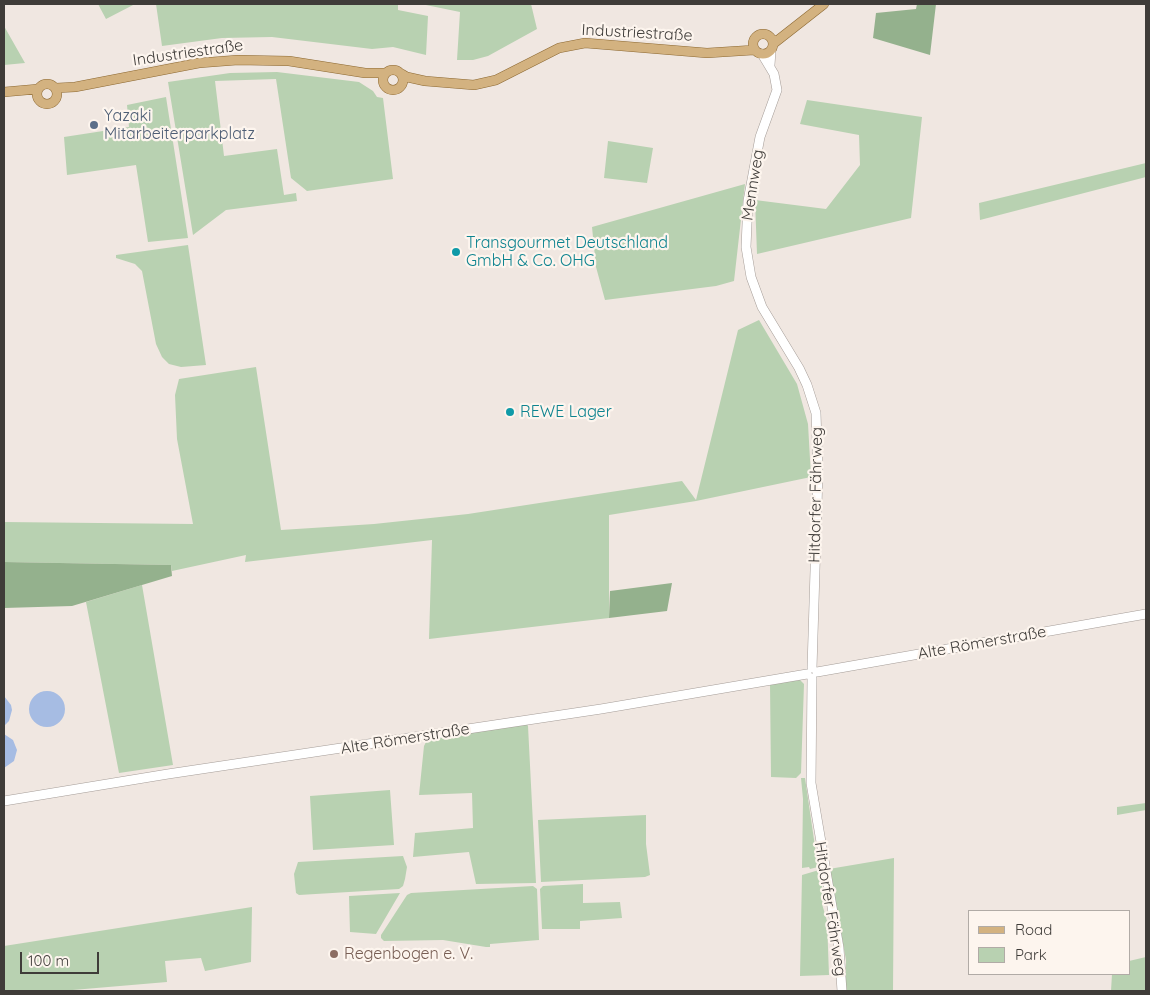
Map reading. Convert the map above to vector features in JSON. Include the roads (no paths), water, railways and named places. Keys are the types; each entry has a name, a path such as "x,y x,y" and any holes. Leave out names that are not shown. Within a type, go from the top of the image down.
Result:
{"main road":[{"path":"764,47 807,20 824,4"},
{"name":"Industriestraße","path":"402,74 407,78 464,86 485,83 508,74 559,48 585,42 707,53 764,47"},
{"name":"Industriestraße","path":"57,92 199,63 238,60 289,61 365,72 384,77"},
{"path":"396,70 402,74 403,84 397,90 390,90 384,77 396,70"},
{"name":"Industriestraße","path":"403,84 425,81"},
{"path":"4,92 38,93 49,84 57,92 56,100 49,104 41,103 38,93"}],"street":[{"name":"Mennweg","path":"762,307 748,266 746,233 748,201 760,137 777,90 764,47"},
{"name":"Hitdorfer Fährweg","path":"762,307 808,385 816,413 818,473 811,783 839,948 842,991"},
{"name":"Alte Römerstraße","path":"4,801 168,774 601,709 1146,614"}],"water":[{"path":"47,691 59,697 65,709 59,721 47,727 35,721 29,709 35,697"},
{"path":"4,696 11,705 12,710 9,721 4,726"},
{"path":"4,734 13,740 17,750 14,761 4,768"}],"place":[{"name":"Yazaki Mitarbeiterparkplatz","path":"94,125"},
{"name":"Transgourmet Deutschland GmbH & Co. OHG","path":"456,252"},
{"name":"REWE Lager","path":"510,412"},
{"name":"Regenbogen e. V.","path":"334,954"}]}
